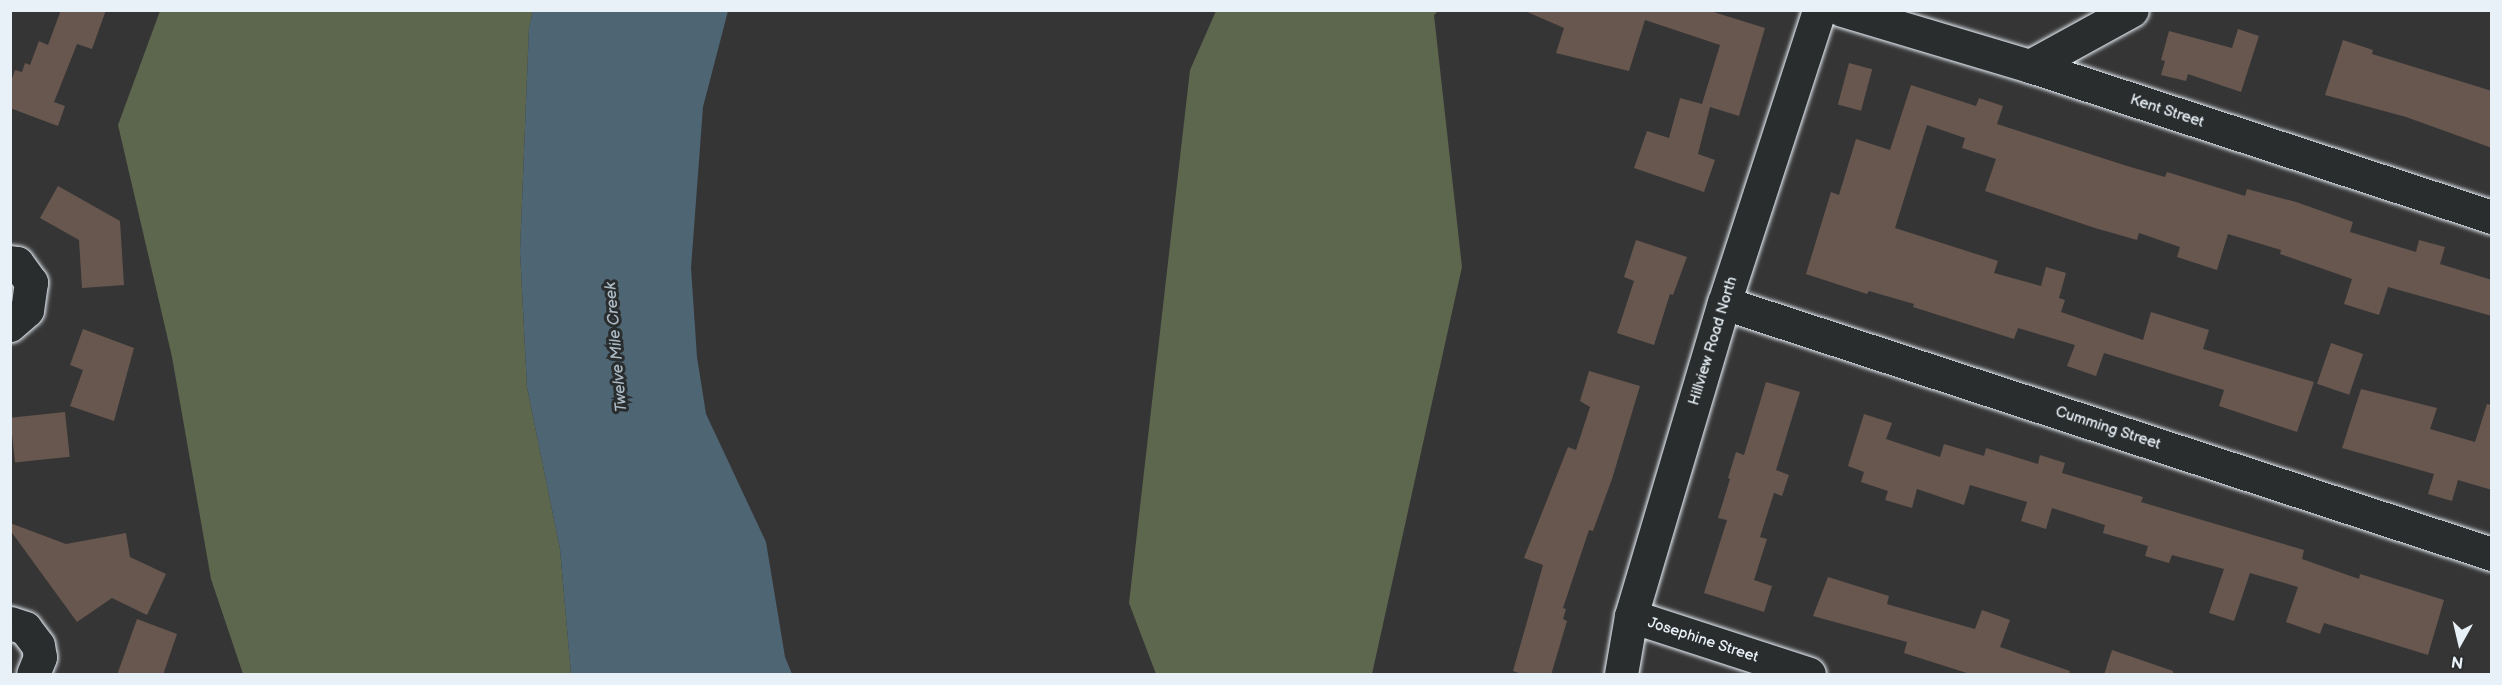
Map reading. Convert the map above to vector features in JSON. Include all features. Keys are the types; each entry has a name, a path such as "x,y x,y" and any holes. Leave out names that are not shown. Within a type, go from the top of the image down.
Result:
{"street":[{"name":"Hillview Road North","path":"1621,675 1631,616 1724,303 1819,10"},
{"name":"Kent Street","path":"1842,10 2030,66 2492,217"},
{"path":"2030,66 2132,10"},
{"path":"10,262 16,263 31,282 27,310 10,325"},
{"name":"Cumming Street","path":"1724,303 2492,554"},
{"name":"Josephine Street","path":"1631,616 1809,675"},
{"path":"10,623 25,628 38,645 40,657 33,675"}],"green space":[{"path":"160,11 533,11 529,28 520,251 527,387 560,549 571,674 243,674 211,579 172,357 118,125"},
{"path":"1216,11 1438,11 1434,15 1462,267 1372,674 1156,674 1129,603 1190,70"}],"water":[{"name":"Twelve Mile Creek","path":"533,11 728,11 703,107 691,268 697,357 706,414 766,542 785,657 792,674 571,674 560,549 527,387 520,251 529,28"}],"building":[{"path":"61,10 106,10 92,49 77,44 54,102 65,106 58,126 10,108 10,84 15,70 22,72 25,63 30,65 39,41 48,45"},
{"path":"1523,10 1707,10 1765,28 1739,116 1710,107 1698,154 1715,160 1704,192 1634,168 1647,131 1669,138 1680,98 1702,104 1720,45 1645,20 1629,71 1556,53 1564,28"},
{"path":"2238,29 2259,36 2241,92 2188,74 2186,81 2161,75 2165,61 2161,60 2169,31 2232,48"},
{"path":"2343,40 2373,50 2372,54 2492,91 2492,148 2406,117 2325,95"},
{"path":"1849,63 1872,69 1861,111 1838,105"},
{"path":"1911,85 1976,106 1979,98 2003,106 1997,124 2127,166 2165,177 2167,172 2245,196 2247,189 2296,202 2353,222 2350,232 2416,252 2419,240 2445,247 2440,264 2492,280 2492,316 2388,287 2379,315 2344,304 2352,279 2280,254 2281,250 2228,234 2217,270 2177,257 2180,247 2139,233 2137,240 2095,228 1985,191 1996,159 1962,148 1965,138 1927,125 1895,228 1998,261 1994,273 2041,286 2046,267 2066,273 2059,298 2065,300 2061,312 2143,340 2151,312 2209,330 2203,349 2314,382 2297,432 2219,406 2224,390 2104,353 2096,376 2067,366 2075,345 2018,328 2014,339 1913,307 1914,304 1869,291 1867,294 1806,274 1831,192 1839,195 1856,139 1890,150"},
{"path":"58,186 120,221 124,285 82,288 79,240 40,218"},
{"path":"1636,240 1687,257 1673,295 1670,294 1654,345 1617,333 1634,281 1624,277"},
{"path":"83,329 134,348 114,421 70,406 83,370 70,365"},
{"path":"2331,343 2363,354 2349,395 2317,384"},
{"path":"1589,371 1640,386 1612,479 1593,531 1589,530 1563,608 1566,609 1563,619 1567,621 1551,675 1525,675 1513,671 1543,565 1524,558 1568,447 1576,450 1590,407 1580,401"},
{"path":"1766,382 1800,392 1776,470 1789,475 1782,496 1774,493 1760,537 1767,539 1754,580 1772,586 1764,612 1704,593 1727,520 1718,518 1730,479 1728,478 1736,452 1744,455"},
{"path":"2361,389 2437,408 2430,429 2475,442 2487,404 2492,405 2492,490 2458,480 2452,501 2428,494 2434,474 2342,448"},
{"path":"65,412 70,457 15,463 10,418"},
{"path":"1864,414 1892,423 1886,439 1940,457 1944,444 1984,456 1986,448 2038,464 2040,455 2065,463 2062,473 2143,497 2141,502 2304,550 2302,559 2359,579 2360,574 2444,600 2428,655 2324,623 2320,634 2286,622 2298,587 2250,573 2234,621 2209,613 2224,569 2172,555 2169,563 2145,556 2148,546 2103,533 2105,525 2052,508 2046,529 2021,521 2027,502 1970,485 1964,505 1917,489 1912,508 1885,500 1888,491 1861,482 1864,472 1848,466"},
{"path":"10,523 66,544 126,533 130,557 166,574 147,615 112,598 77,622 10,530"},
{"path":"1828,577 1889,596 1887,604 1975,629 1982,610 2010,620 2000,647 2070,671 2069,675 1973,675 1904,653 1907,642 1813,616"},
{"path":"137,619 177,634 163,675 117,675"},
{"path":"2112,650 2173,671 2173,675 2104,675"}]}
